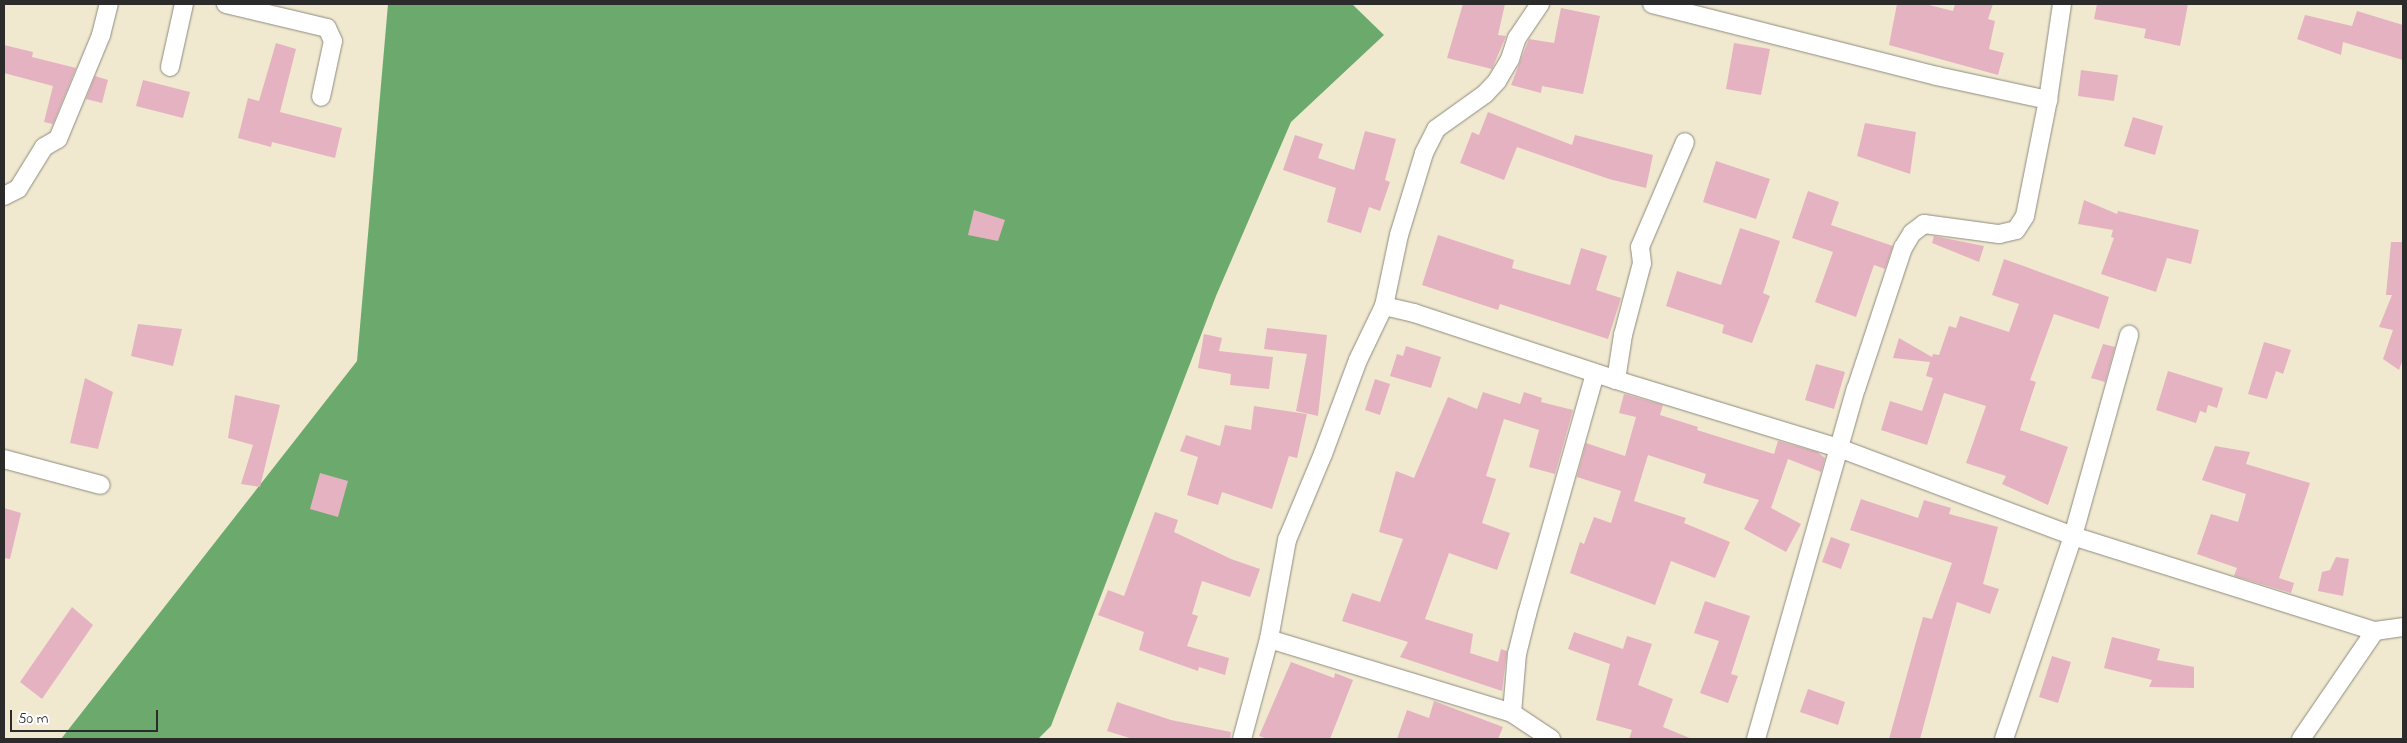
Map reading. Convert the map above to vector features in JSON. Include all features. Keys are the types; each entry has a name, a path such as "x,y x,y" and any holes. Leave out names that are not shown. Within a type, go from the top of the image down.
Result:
{"street":[{"path":"4,196 18,189 44,147 58,139 101,36 109,4"},
{"path":"170,67 184,4"},
{"path":"226,4 327,28 333,41 321,97"},
{"path":"1242,739 1269,639 1286,540 1323,454 1358,360 1384,306 1413,184 1436,130 1497,82 1510,60 1517,38 1540,4"},
{"path":"1756,739 1839,448 1886,296 1912,233 1924,224 1979,233 1999,234 2016,230 2025,216 2048,100 2062,4"},
{"path":"1663,5 1937,76 2048,100"},
{"path":"1616,380 1623,335 1642,263 1640,247 1685,142"},
{"path":"1384,306 1414,313 1595,374 1839,448 2073,536 2375,631 2403,627"},
{"path":"2004,739 2073,536 2129,335"},
{"path":"1512,713 1518,654 1527,614 1595,374"},
{"path":"4,459 101,485"},
{"path":"2301,739 2375,631"},
{"path":"1269,639 1512,713 1551,739"}],"green space":[{"path":"388,4 1352,4 1384,35 1291,122 1216,296 1051,726 1038,739 61,739 357,361"}],"building":[{"path":"1463,4 1505,4 1498,35 1506,36 1492,69 1447,58"},
{"path":"1897,4 1925,4 1953,11 1955,4 1993,4 1988,19 1995,21 1989,49 2004,53 1998,75 1889,45"},
{"path":"2097,4 2188,4 2180,46 2144,38 2146,29 2094,19"},
{"path":"1561,8 1600,16 1583,94 1542,86 1541,93 1511,85 1529,39 1554,43"},
{"path":"2357,11 2403,25 2403,60 2343,42 2341,55 2297,39 2305,15 2352,26"},
{"path":"276,43 296,49 280,112 342,128 335,158 272,142 271,147 238,138 248,98 259,101"},
{"path":"1734,43 1770,49 1761,95 1726,89"},
{"path":"4,45 33,52 32,57 76,68 53,124 44,122 53,86 4,73"},
{"path":"2081,70 2118,75 2114,101 2078,96"},
{"path":"95,76 108,80 102,103 86,99"},
{"path":"143,80 190,92 183,118 136,106"},
{"path":"1488,112 1572,145 1575,135 1653,155 1646,188 1609,179 1517,147 1504,180 1460,163 1472,132 1479,135"},
{"path":"2133,117 2163,126 2155,155 2124,146"},
{"path":"1865,123 1916,132 1910,174 1857,156"},
{"path":"1365,131 1396,139 1385,180 1390,182 1380,211 1369,207 1361,233 1327,222 1336,188 1283,170 1295,135 1323,144 1318,158 1354,170"},
{"path":"1716,161 1770,179 1756,219 1703,202"},
{"path":"1808,191 1839,202 1831,225 1893,246 1885,269 1874,265 1856,317 1815,302 1833,252 1792,238"},
{"path":"2084,200 2117,214 2118,211 2199,230 2191,264 2167,258 2156,292 2101,274 2114,238 2111,237 2113,230 2078,224"},
{"path":"974,210 1005,220 998,241 968,235"},
{"path":"1740,228 1780,241 1763,293 1770,296 1752,343 1722,333 1724,325 1666,306 1677,271 1721,285"},
{"path":"1438,235 1514,260 1512,268 1570,285 1581,248 1607,256 1596,290 1621,298 1608,339 1500,304 1498,310 1422,285"},
{"path":"1934,236 1984,246 1979,262 1932,243"},
{"path":"2391,242 2403,242 2403,359 2399,370 2383,359 2393,330 2379,327 2392,295 2386,295"},
{"path":"2004,259 2109,297 2099,329 2054,314 2030,380 2036,382 2020,430 2068,447 2048,505 2002,484 2006,476 1966,463 1986,406 1944,393 1927,445 1881,430 1890,401 1922,411 1933,378 1926,376 1930,362 1893,358 1899,338 1932,357 1933,354 1939,355 1949,326 1956,328 1960,316 2009,332 2019,304 1992,295"},
{"path":"138,324 182,329 173,366 131,356"},
{"path":"1267,328 1327,335 1318,416 1296,411 1307,354 1264,349"},
{"path":"1204,334 1222,338 1219,351 1273,357 1269,389 1230,385 1231,374 1198,368"},
{"path":"2264,342 2291,350 2283,374 2276,371 2267,399 2248,394"},
{"path":"2103,344 2115,347 2105,382 2091,378"},
{"path":"1406,346 1441,357 1431,388 1390,376 1397,354 1403,356"},
{"path":"1816,364 1845,372 1834,409 1805,400"},
{"path":"2168,371 2223,388 2217,408 2208,405 2206,413 2200,411 2196,423 2156,410"},
{"path":"85,378 113,392 98,449 70,443"},
{"path":"1375,379 1390,384 1380,415 1365,410"},
{"path":"1483,392 1520,404 1524,392 1542,398 1541,402 1573,410 1555,474 1529,467 1539,430 1504,419 1486,476 1496,479 1482,523 1510,533 1497,570 1449,553 1425,619 1473,634 1470,653 1498,662 1501,649 1507,651 1502,691 1400,657 1408,642 1342,621 1352,593 1380,602 1403,539 1379,532 1396,471 1414,478 1448,397 1477,409"},
{"path":"1624,394 1663,405 1660,415 1698,427 1697,430 1774,454 1778,441 1817,452 1825,458 1821,472 1788,459 1771,508 1801,524 1786,552 1744,529 1759,500 1703,483 1706,474 1648,455 1634,501 1686,518 1684,523 1730,542 1715,578 1671,561 1655,605 1570,573 1580,542 1584,544 1594,517 1611,523 1621,491 1577,477 1586,443 1625,456 1636,417 1619,413"},
{"path":"235,395 280,405 260,487 241,484 253,445 228,438"},
{"path":"1254,406 1307,414 1297,458 1289,456 1272,509 1222,492 1218,505 1187,495 1198,457 1180,451 1186,435 1220,446 1225,425 1251,430"},
{"path":"2215,446 2250,452 2246,464 2310,483 2279,578 2294,583 2291,593 2234,576 2237,568 2197,554 2211,514 2238,522 2246,494 2202,480"},
{"path":"320,473 348,481 338,517 310,509"},
{"path":"1861,499 1918,518 1924,500 1951,508 1949,514 1998,527 1983,584 1999,589 1990,614 1957,602 1920,739 1889,739 1923,617 1932,619 1952,563 1850,530"},
{"path":"4,508 21,513 10,559 4,558"},
{"path":"1155,512 1178,520 1174,532 1231,559 1260,569 1250,597 1202,581 1192,614 1198,616 1187,646 1229,658 1225,675 1199,667 1198,671 1139,650 1144,632 1098,615 1108,590 1124,596"},
{"path":"1831,537 1850,544 1841,569 1822,562"},
{"path":"2336,557 2349,559 2343,596 2318,591 2322,572 2330,570"},
{"path":"1705,601 1750,616 1731,674 1738,676 1728,703 1700,693 1719,641 1694,633"},
{"path":"72,607 93,625 42,699 20,682"},
{"path":"1574,632 1623,649 1627,636 1652,644 1638,685 1673,699 1663,727 1692,739 1629,739 1632,730 1596,720 1610,664 1568,649"},
{"path":"2112,637 2160,649 2157,660 2194,667 2194,688 2149,687 2152,680 2104,668"},
{"path":"2052,656 2071,662 2058,703 2039,697"},
{"path":"1291,662 1334,678 1335,673 1353,680 1330,739 1268,739 1259,736"},
{"path":"1808,689 1845,702 1838,725 1800,712"},
{"path":"1434,701 1503,727 1498,739 1397,739 1407,710 1429,718"},
{"path":"1117,702 1171,720 1231,732 1230,739 1133,739 1107,731"}]}
